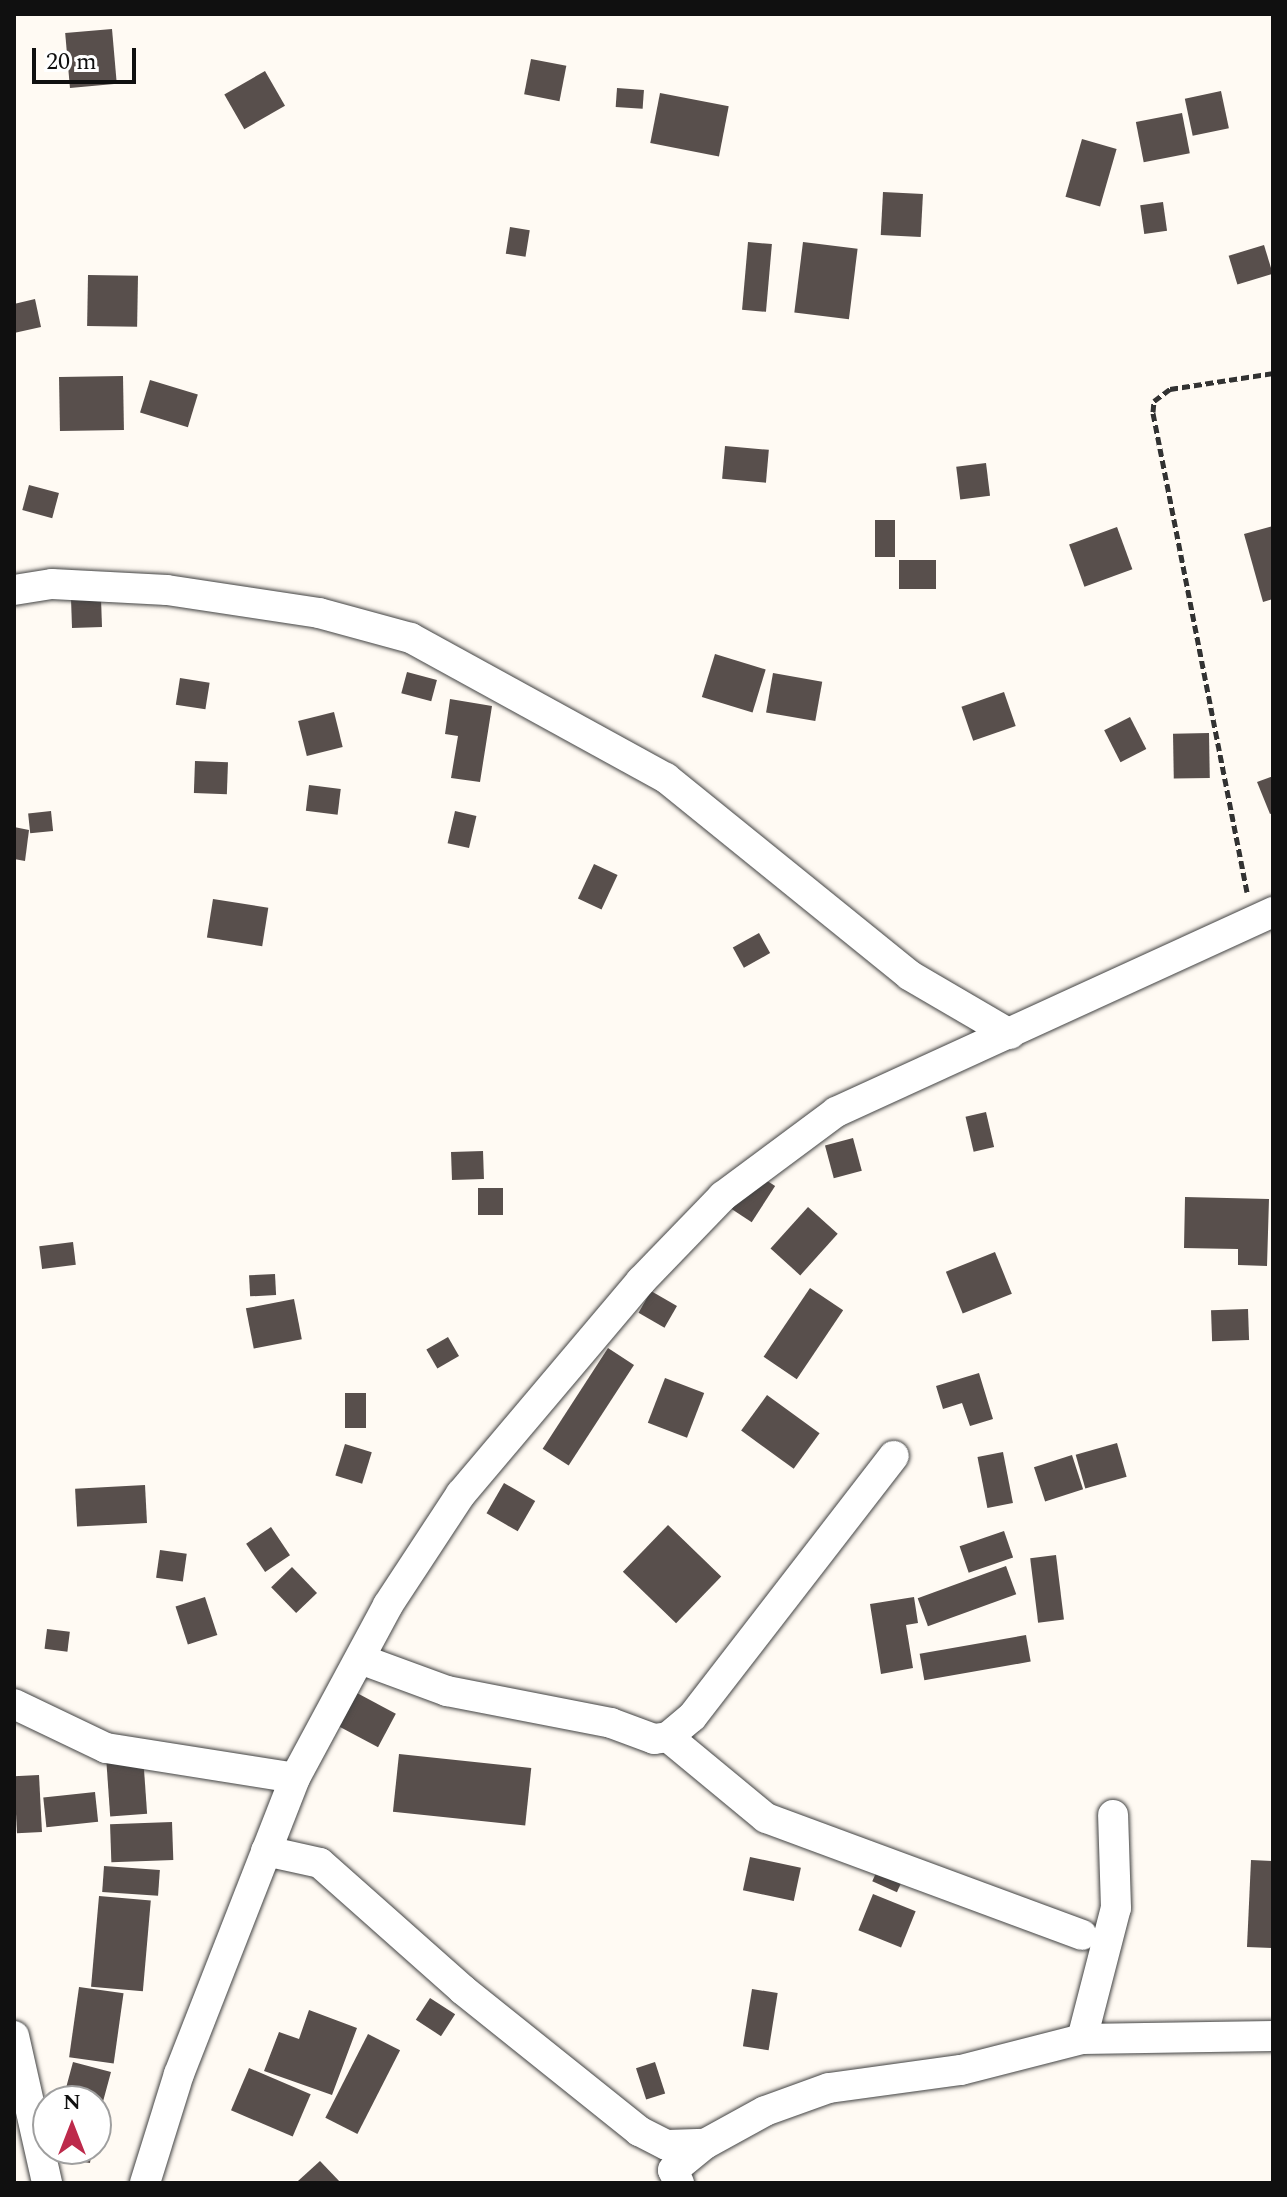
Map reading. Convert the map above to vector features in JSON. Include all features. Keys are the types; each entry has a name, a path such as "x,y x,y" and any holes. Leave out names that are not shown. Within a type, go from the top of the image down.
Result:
{"street":[{"path":"14,590 52,584 167,590 319,613 411,638 666,778 909,975 1010,1034"},
{"path":"145,2183 179,2074 295,1778 388,1605 461,1494 641,1281 723,1196 836,1112 1263,916"},
{"path":"360,1659 447,1691 611,1723 654,1739 668,1737 692,1717 894,1456"},
{"path":"14,1704 106,1748 295,1778"},
{"path":"668,1737 766,1818 1082,1935"},
{"path":"1082,2039 1116,1908 1113,1815"},
{"path":"266,1851 320,1863 463,1990 639,2131 667,2145 705,2144"},
{"path":"14,2036 47,2183"},
{"path":"679,2183 673,2170 705,2144 765,2111 829,2088 961,2070 1082,2039 1273,2036"}],"path":[{"path":"1263,916 1153,412 1154,401 1170,389 1273,373"}],"building":[{"path":"112,29 117,84 70,88 65,33"},
{"path":"531,59 566,66 559,101 524,94"},
{"path":"265,71 285,106 244,129 224,94"},
{"path":"617,88 644,90 643,109 616,107"},
{"path":"1221,91 1229,128 1193,136 1185,99"},
{"path":"660,93 729,106 719,156 650,143"},
{"path":"1182,113 1190,153 1144,162 1136,122"},
{"path":"1082,139 1117,149 1100,207 1065,197"},
{"path":"883,192 923,194 921,237 881,235"},
{"path":"1163,202 1167,231 1144,234 1140,205"},
{"path":"510,227 530,230 526,257 506,254"},
{"path":"748,242 772,244 766,312 742,310"},
{"path":"803,242 858,249 849,319 794,312"},
{"path":"1264,245 1273,274 1237,285 1229,256"},
{"path":"88,275 138,276 137,327 87,326"},
{"path":"35,299 41,327 14,333 14,304"},
{"path":"123,376 124,430 60,431 59,377"},
{"path":"150,380 198,395 188,427 140,413"},
{"path":"725,446 769,450 766,483 722,479"},
{"path":"986,463 990,496 960,499 956,467"},
{"path":"29,485 59,493 52,518 22,510"},
{"path":"875,520 895,520 895,557 875,557"},
{"path":"1273,526 1273,599 1263,602 1244,534"},
{"path":"1117,527 1132,569 1084,587 1069,544"},
{"path":"899,560 936,560 936,589 899,589"},
{"path":"101,598 102,627 72,628 71,599"},
{"path":"715,654 766,669 753,713 702,697"},
{"path":"407,672 437,680 431,701 401,693"},
{"path":"773,673 822,682 815,721 766,712"},
{"path":"180,678 210,683 205,709 176,705"},
{"path":"1004,692 1016,726 973,741 961,707"},
{"path":"450,699 492,706 480,782 451,778 458,736 445,734"},
{"path":"334,712 343,747 307,756 298,721"},
{"path":"1130,717 1146,749 1121,762 1104,730"},
{"path":"1209,733 1210,778 1174,779 1173,734"},
{"path":"195,761 228,762 227,794 194,793"},
{"path":"1273,776 1273,813 1270,814 1257,782"},
{"path":"309,785 341,789 338,815 306,811"},
{"path":"51,811 53,831 30,833 28,813"},
{"path":"455,811 476,816 469,848 448,843"},
{"path":"14,827 29,830 25,861 14,859"},
{"path":"594,864 618,875 602,909 578,898"},
{"path":"213,899 268,908 262,946 207,938"},
{"path":"759,933 770,953 744,968 733,948"},
{"path":"986,1112 994,1147 974,1152 966,1117"},
{"path":"853,1138 862,1171 834,1178 825,1146"},
{"path":"483,1151 484,1179 452,1180 451,1152"},
{"path":"755,1173 775,1186 752,1222 732,1209"},
{"path":"478,1188 503,1188 503,1215 478,1215"},
{"path":"1185,1197 1269,1199 1267,1266 1238,1265 1238,1249 1184,1248"},
{"path":"808,1207 838,1234 800,1275 771,1249"},
{"path":"73,1242 76,1265 42,1269 39,1246"},
{"path":"995,1252 1012,1294 963,1314 946,1272"},
{"path":"275,1274 276,1295 250,1296 249,1275"},
{"path":"810,1288 843,1310 797,1379 764,1357"},
{"path":"651,1291 677,1306 664,1328 638,1313"},
{"path":"294,1299 302,1339 254,1349 246,1308"},
{"path":"1248,1309 1249,1340 1212,1341 1211,1310"},
{"path":"448,1337 459,1356 437,1369 426,1350"},
{"path":"608,1348 634,1365 569,1466 543,1449"},
{"path":"979,1373 993,1419 970,1426 962,1403 943,1409 936,1386"},
{"path":"665,1378 704,1393 687,1438 648,1423"},
{"path":"345,1393 366,1393 366,1428 345,1428"},
{"path":"767,1395 820,1433 794,1469 741,1431"},
{"path":"1117,1443 1127,1477 1085,1488 1076,1455"},
{"path":"345,1444 372,1452 362,1484 335,1476"},
{"path":"1003,1452 1013,1503 987,1508 977,1457"},
{"path":"1072,1455 1083,1489 1045,1502 1034,1467"},
{"path":"504,1483 535,1501 518,1531 486,1513"},
{"path":"145,1485 147,1523 77,1527 75,1489"},
{"path":"668,1525 721,1576 676,1623 623,1572"},
{"path":"271,1527 290,1555 265,1572 246,1544"},
{"path":"1004,1531 1013,1557 969,1573 960,1546"},
{"path":"160,1550 187,1554 183,1581 156,1578"},
{"path":"1056,1555 1064,1620 1038,1623 1030,1558"},
{"path":"1006,1566 1016,1594 928,1626 918,1598"},
{"path":"292,1567 317,1593 296,1613 271,1587"},
{"path":"205,1597 217,1635 188,1645 176,1607"},
{"path":"914,1597 918,1623 906,1625 913,1668 881,1674 870,1604"},
{"path":"47,1629 70,1632 67,1652 45,1649"},
{"path":"1026,1635 1031,1662 924,1680 920,1654"},
{"path":"357,1693 396,1714 378,1747 339,1727"},
{"path":"399,1754 531,1768 525,1826 393,1812"},
{"path":"143,1755 147,1814 110,1816 106,1758"},
{"path":"39,1775 42,1832 17,1833 14,1776"},
{"path":"95,1792 98,1822 46,1827 43,1797"},
{"path":"172,1822 173,1860 111,1862 110,1824"},
{"path":"750,1857 801,1868 794,1901 743,1890"},
{"path":"1251,1860 1273,1861 1273,1948 1247,1947"},
{"path":"880,1864 905,1875 897,1892 872,1881"},
{"path":"104,1866 160,1870 158,1896 102,1892"},
{"path":"873,1894 916,1911 901,1947 858,1930"},
{"path":"99,1896 151,1901 143,1991 91,1987"},
{"path":"79,1987 124,1993 114,2064 69,2057"},
{"path":"752,1989 778,1993 769,2050 743,2046"},
{"path":"430,1998 455,2014 441,2036 416,2020"},
{"path":"309,2010 357,2028 332,2095 264,2071 279,2032 299,2039"},
{"path":"368,2034 400,2050 357,2134 325,2118"},
{"path":"73,2062 111,2072 107,2085 67,2085"},
{"path":"655,2062 665,2093 646,2100 636,2068"},
{"path":"249,2068 311,2094 293,2137 231,2110"},
{"path":"320,2161 341,2183 298,2181"}]}
